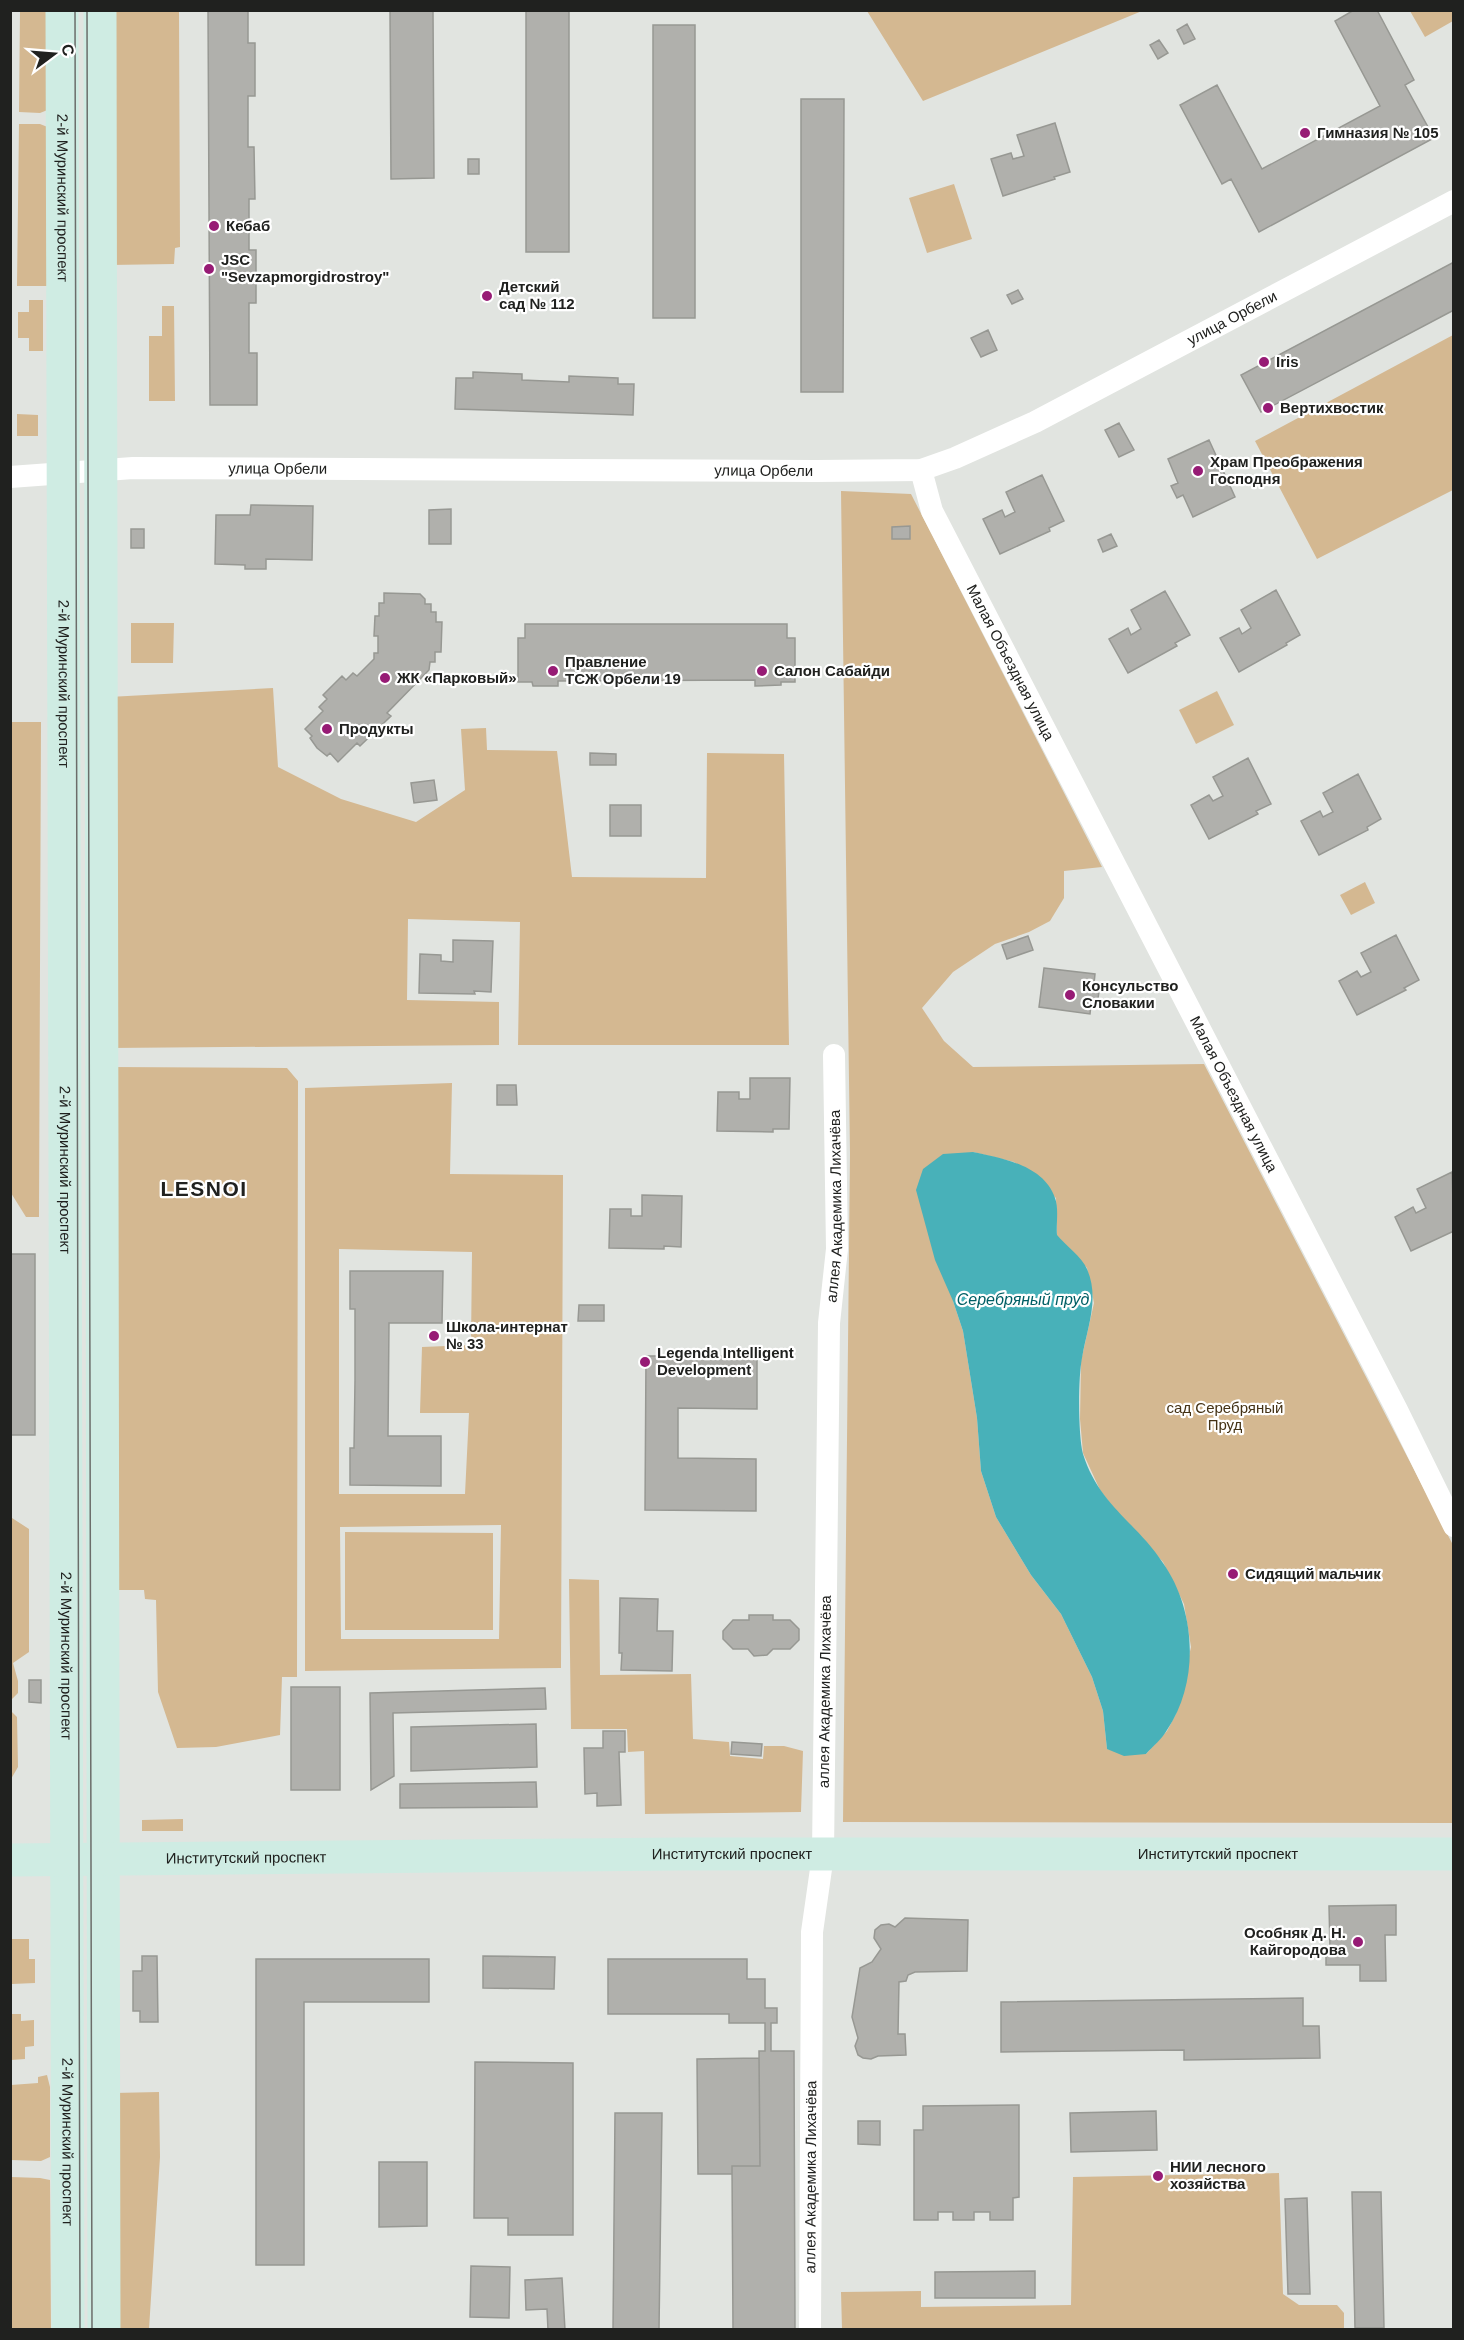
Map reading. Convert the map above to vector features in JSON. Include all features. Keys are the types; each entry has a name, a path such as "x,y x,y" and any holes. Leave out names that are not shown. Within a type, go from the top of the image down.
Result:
{"main road":[{"name":"2-й Муринский проспект","path":"62,10 68,2330"},
{"path":"100,10 104,2330"},
{"name":"Институтский проспект","path":"10,1860 373,1856 1454,1854"}],"street":[{"name":"улица Орбели","path":"10,477 100,469 921,470 955,458 1035,422 1454,201"},
{"name":"Малая Объездная улица","path":"921,470 932,511 1397,1410 1454,1526"},
{"name":"аллея Академика Лихачёва","path":"810,2330 812,1932 823,1855 830,1323 837,1249 834,1055"}],"green space":[{"path":"20,11 50,11 50,109 40,113 19,112"},
{"path":"110,11 179,11 180,247 175,248 174,264 110,265"},
{"path":"867,11 1142,11 923,101"},
{"path":"1410,11 1453,11 1453,21 1425,37"},
{"path":"19,124 40,124 50,128 50,286 17,286"},
{"path":"954,184 972,239 927,253 909,198"},
{"path":"29,300 43,300 43,351 29,351 29,338 18,338 18,312 29,312"},
{"path":"162,306 174,306 175,401 149,401 149,336 162,336"},
{"path":"1453,335 1453,490 1317,559 1255,441"},
{"path":"17,414 38,415 38,436 17,436"},
{"name":"сад Серебряный Пруд","path":"841,491 911,494 1102,867 1064,871 1064,898 1050,921 1029,932 995,944 953,972 922,1008 944,1041 973,1067 1204,1064 1453,1545 1453,1823 843,1822 850,1154","holes":["973,1152 1014,1162 1056,1198 1057,1236 1087,1268 1094,1303 1081,1361 1080,1419 1083,1453 1100,1490 1119,1515 1163,1562 1184,1604 1191,1647 1176,1714 1167,1731 1146,1754 1107,1749 1103,1711 1092,1677 1061,1614 1031,1575 996,1517 981,1471 977,1418 963,1331 953,1301"]},
{"path":"131,623 174,623 173,663 131,663"},
{"path":"273,688 278,767 341,799 416,822 465,790 461,729 486,728 487,750 557,751 572,877 706,878 707,753 784,754 789,1045 518,1045 520,922 408,919 407,1000 499,1002 499,1045 109,1048 109,697"},
{"path":"1217,691 1234,725 1196,744 1179,710"},
{"path":"11,722 41,722 39,1217 26,1217 11,1193"},
{"path":"1365,882 1375,903 1351,915 1340,895"},
{"path":"108,1067 287,1068 298,1081 297,1677 282,1677 280,1735 216,1747 177,1748 158,1692 156,1600 145,1599 144,1590 112,1590"},
{"path":"452,1083 450,1174 563,1175 561,1668 305,1671 305,1088","holes":["339,1249 472,1252 471,1345 422,1347 420,1413 469,1413 465,1494 339,1494","501,1525 499,1639 341,1639 340,1527"]},
{"path":"12,1518 29,1529 29,1652 13,1663 18,1681 18,1693 11,1700 10,1520"},
{"path":"345,1532 493,1533 493,1630 345,1630"},
{"path":"569,1579 599,1580 600,1675 691,1674 693,1739 729,1742 730,1756 763,1759 764,1746 784,1746 803,1751 801,1812 645,1814 644,1751 628,1752 627,1729 571,1729"},
{"path":"11,1711 17,1717 18,1767 11,1779"},
{"path":"183,1819 183,1831 142,1831 142,1820"},
{"path":"11,1939 29,1939 29,1959 35,1959 35,1983 12,1984"},
{"path":"11,2014 21,2014 21,2021 34,2020 34,2046 25,2047 25,2059 11,2060"},
{"path":"47,2075 50,2087 50,2157 41,2161 11,2160 11,2085 38,2083 38,2077"},
{"path":"159,2092 160,2157 149,2329 114,2329 114,2093"},
{"path":"1279,2173 1283,2294 1299,2305 1337,2305 1344,2313 1344,2329 842,2329 841,2292 921,2291 921,2307 1071,2305 1073,2177"},
{"path":"11,2177 50,2180 51,2329 11,2329"}],"water":[{"name":"Серебряный пруд","path":"973,1152 1008,1160 1032,1171 1041,1178 1055,1198 1057,1235 1081,1260 1091,1280 1091,1314 1080,1379 1079,1421 1083,1454 1098,1487 1152,1549 1174,1582 1182,1602 1190,1646 1185,1690 1178,1711 1167,1730 1146,1754 1124,1756 1107,1749 1103,1711 1092,1677 1061,1614 1031,1575 996,1517 981,1471 977,1418 963,1331 935,1260 916,1190 923,1169 943,1154"}],"building":[{"path":"208,10 248,10 248,43 255,43 255,96 248,96 248,147 254,147 255,199 249,199 249,250 256,250 256,303 249,303 249,353 257,353 257,405 210,405"},
{"path":"390,10 433,10 434,178 391,179"},
{"path":"526,10 569,10 569,252 526,252"},
{"path":"1354,10 1377,10 1414,80 1405,85 1434,138 1259,232 1231,179 1222,184 1180,105 1217,85 1262,169 1380,106 1335,21"},
{"path":"1187,24 1195,39 1184,44 1177,30"},
{"path":"653,25 695,25 695,318 653,318"},
{"path":"1159,40 1168,53 1158,59 1150,45"},
{"path":"801,99 844,99 843,392 801,392"},
{"path":"1055,123 1070,172 1003,196 991,159 1011,153 1013,159 1024,156 1017,135"},
{"path":"468,159 479,159 479,174 468,174"},
{"path":"1454,262 1454,310 1261,412 1241,375"},
{"path":"1018,290 1023,299 1012,304 1007,295"},
{"path":"988,330 997,350 981,357 971,338"},
{"path":"473,372 522,374 522,380 569,382 569,376 618,378 618,384 634,384 633,415 455,409 456,378 473,378"},
{"path":"1119,423 1134,450 1119,457 1105,430"},
{"name":"Храм Преображения Господня","path":"1209,440 1235,497 1193,517 1183,495 1177,498 1171,486 1178,483 1168,459"},
{"path":"1042,475 1064,521 1049,528 1050,531 1000,554 983,519 1002,510 1005,517 1015,512 1006,492"},
{"path":"251,505 313,506 312,560 266,559 266,569 245,569 245,565 215,564 216,515 250,515"},
{"path":"451,509 451,544 429,544 429,510"},
{"path":"910,526 910,539 892,539 892,527"},
{"path":"131,529 144,529 144,548 131,548"},
{"path":"1111,534 1117,546 1103,552 1098,540"},
{"path":"1276,590 1300,635 1286,643 1287,645 1239,672 1220,638 1239,628 1242,634 1251,628 1241,610"},
{"path":"1165,591 1190,635 1175,643 1177,646 1128,673 1109,639 1128,628 1131,635 1141,629 1131,610"},
{"name":"ЖК «Парковый»","path":"384,593 420,594 425,599 425,604 431,604 431,612 436,612 436,622 442,622 441,652 435,652 435,662 430,662 429,670 387,713 391,716 360,746 357,743 338,762 330,753 327,756 317,748 310,738 312,736 305,729 323,711 319,707 327,699 323,695 342,676 346,680 353,673 357,676 374,659 374,653 378,653 378,636 374,636 375,616 379,616 379,603 384,603"},
{"path":"525,624 787,624 787,638 795,638 795,682 755,686 755,680 558,681 558,686 533,686 532,682 518,682 518,638 525,638"},
{"path":"590,753 616,754 616,765 590,765"},
{"path":"1248,758 1271,804 1256,811 1258,814 1209,839 1191,805 1209,795 1213,801 1223,796 1213,777"},
{"path":"1358,774 1381,819 1367,827 1368,830 1319,855 1301,821 1320,811 1323,817 1333,812 1323,793"},
{"path":"434,780 437,800 414,803 411,783"},
{"path":"610,805 641,805 641,836 610,836"},
{"path":"1396,935 1419,980 1404,988 1406,990 1357,1015 1339,981 1357,971 1361,977 1371,972 1361,953"},
{"path":"1028,936 1033,950 1007,959 1002,945"},
{"path":"453,940 493,941 491,992 419,993 420,954 441,955 441,961 453,962"},
{"name":"Консульство Словакии","path":"1044,968 1095,974 1094,984 1100,985 1097,1005 1091,1004 1090,1014 1039,1007"},
{"path":"750,1078 790,1078 789,1129 773,1129 773,1132 717,1131 718,1092 739,1092 739,1099 750,1099"},
{"path":"497,1085 516,1085 517,1105 497,1105"},
{"path":"1452,1172 1454,1231 1411,1251 1395,1217 1413,1207 1416,1213 1426,1208 1417,1189"},
{"path":"642,1195 682,1196 681,1247 609,1248 610,1209 631,1209 631,1216 642,1216"},
{"path":"10,1254 35,1254 35,1435 10,1435"},
{"path":"350,1271 443,1271 442,1323 389,1323 388,1436 441,1436 441,1486 350,1485 350,1448 354,1448 355,1309 350,1309"},
{"path":"579,1305 604,1305 604,1321 578,1321"},
{"path":"646,1356 757,1356 757,1409 678,1408 678,1458 756,1459 756,1511 645,1510"},
{"path":"620,1598 658,1599 657,1631 673,1631 672,1671 621,1670"},
{"path":"749,1615 773,1615 773,1620 790,1620 799,1629 799,1640 790,1649 773,1649 767,1655 754,1656 748,1649 733,1649 723,1639 723,1631 733,1620 749,1620"},
{"path":"29,1680 41,1680 41,1703 29,1702"},
{"path":"291,1687 340,1687 340,1790 291,1790"},
{"path":"545,1688 546,1709 393,1713 394,1776 371,1790 370,1693"},
{"path":"536,1724 537,1767 411,1771 411,1727"},
{"path":"603,1731 625,1731 625,1752 619,1752 621,1805 597,1806 597,1793 585,1794 584,1748 603,1748"},
{"path":"732,1742 762,1744 761,1756 731,1754"},
{"path":"536,1782 537,1807 400,1808 400,1784"},
{"name":"Особняк Д. Н. Кайгородова","path":"1396,1905 1396,1935 1385,1935 1386,1981 1360,1981 1360,1965 1326,1965 1326,1949 1330,1949 1329,1906"},
{"path":"905,1918 968,1920 967,1971 915,1972 908,1975 906,1981 899,1982 898,2034 905,2034 906,2055 863,2058 858,2055 855,2046 858,2038 852,2017 860,1968 872,1962 881,1949 874,1938 875,1930 881,1925 889,1924 895,1927"},
{"path":"142,1956 157,1956 158,2022 140,2022 140,2011 133,2011 133,1971 142,1971"},
{"path":"483,1956 555,1957 554,1989 483,1988"},
{"path":"256,1959 429,1959 429,2002 304,2002 304,2265 256,2265"},
{"path":"608,1959 747,1959 747,1979 765,1979 765,2008 777,2008 777,2023 771,2023 771,2051 794,2051 795,2330 733,2330 732,2166 760,2166 759,2051 765,2051 765,2023 729,2023 729,2014 608,2014"},
{"path":"1303,1998 1303,2026 1319,2026 1320,2058 1184,2060 1184,2050 1001,2052 1001,2002"},
{"path":"759,2058 760,2166 732,2166 732,2174 698,2174 697,2059"},
{"path":"475,2062 573,2063 573,2235 508,2235 508,2218 474,2218"},
{"path":"1019,2105 1019,2197 1013,2198 1013,2220 990,2220 990,2212 974,2212 974,2220 953,2220 953,2212 938,2212 938,2220 914,2220 914,2130 923,2130 923,2106"},
{"path":"1156,2111 1157,2150 1071,2152 1070,2113"},
{"path":"615,2113 662,2113 659,2330 613,2330"},
{"path":"858,2121 880,2121 880,2145 858,2144"},
{"path":"379,2162 427,2162 427,2226 379,2227"},
{"path":"1352,2192 1381,2192 1384,2328 1355,2328"},
{"path":"1307,2198 1310,2294 1288,2294 1285,2199"},
{"path":"471,2266 510,2267 509,2318 470,2317"},
{"path":"1035,2271 1035,2298 935,2298 935,2272"},
{"path":"562,2278 565,2330 548,2330 547,2309 526,2310 525,2280"}],"tram line":[{"path":"75,10 80,2330"},
{"path":"87,10 92,2330"}],"place":[{"name":"Гимназия № 105","path":"1305,133"},
{"name":"Кебаб","path":"214,226"},
{"name":"JSC \"Sevzapmorgidrostroy\"","path":"209,269"},
{"name":"Детский сад № 112","path":"487,296"},
{"name":"Iris","path":"1264,362"},
{"name":"Вертихвостик","path":"1268,408"},
{"name":"Храм Преображения Господня","path":"1198,471"},
{"name":"Правление ТСЖ Орбели 19","path":"553,671"},
{"name":"Салон Сабайди","path":"762,671"},
{"name":"ЖК «Парковый»","path":"385,678"},
{"name":"Продукты","path":"327,729"},
{"name":"Консульство Словакии","path":"1070,995"},
{"name":"Школа-интернат № 33","path":"434,1336"},
{"name":"Legenda Intelligent Development","path":"645,1362"},
{"name":"Сидящий мальчик","path":"1233,1574"},
{"name":"Особняк Д. Н. Кайгородова","path":"1358,1942"},
{"name":"НИИ лесного хозяйства","path":"1158,2176"}],"district":[{"name":"LESNOI","path":"204,1189"}]}
